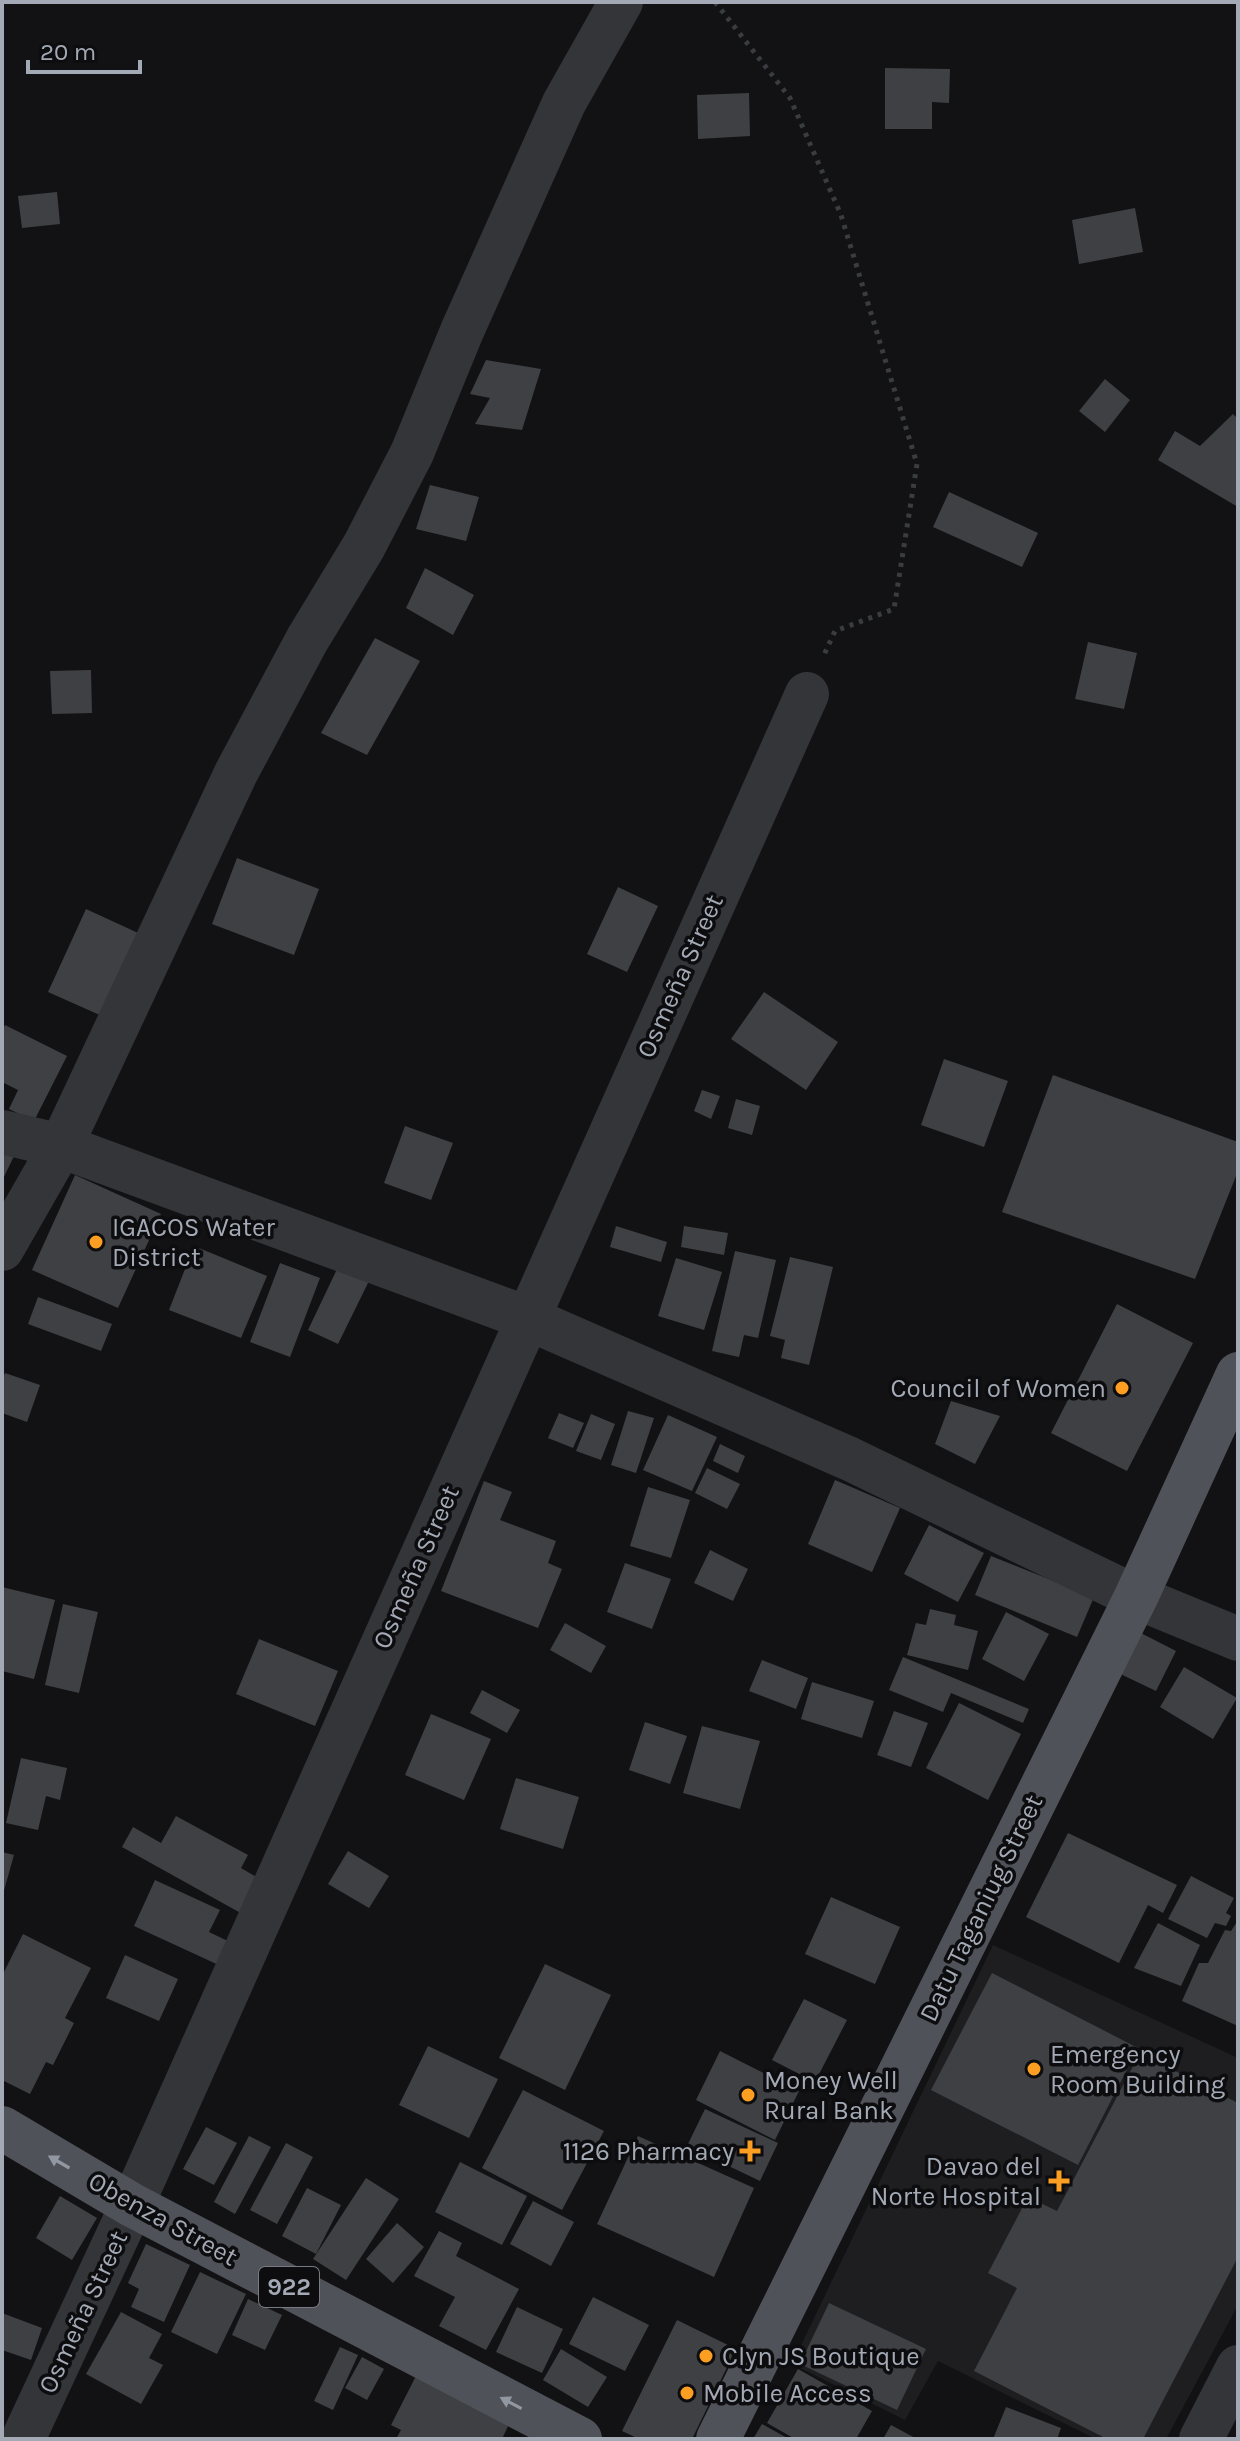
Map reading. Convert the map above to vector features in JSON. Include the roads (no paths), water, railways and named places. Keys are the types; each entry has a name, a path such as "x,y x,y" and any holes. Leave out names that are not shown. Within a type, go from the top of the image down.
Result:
{"main road":[{"name":"Datu Taganiug Street","path":"718,2439 1136,1597 1238,1374"},
{"name":"Obenza Street","path":"2,2128 132,2205 580,2439"}],"street":[{"path":"2,1249 61,1146 236,773 307,640 364,546 412,453 462,331 564,103 621,2"},
{"name":"Osmeña Street","path":"23,2439 132,2205 807,694"},
{"path":"2,1132 61,1146 527,1318 850,1459 1136,1597 1238,1639"},
{"path":"1201,2439 1238,2367"}],"place":[{"name":"IGACOS Water District","path":"96,1242"},
{"name":"Council of Women","path":"1122,1388"},
{"name":"Emergency Room Building","path":"1034,2069"},
{"name":"Money Well Rural Bank","path":"748,2095"},
{"name":"1126 Pharmacy","path":"750,2151"},
{"name":"Davao del Norte Hospital","path":"1059,2181"},
{"name":"Clyn JS Boutique","path":"706,2356"},
{"name":"Mobile Access","path":"687,2393"}]}
